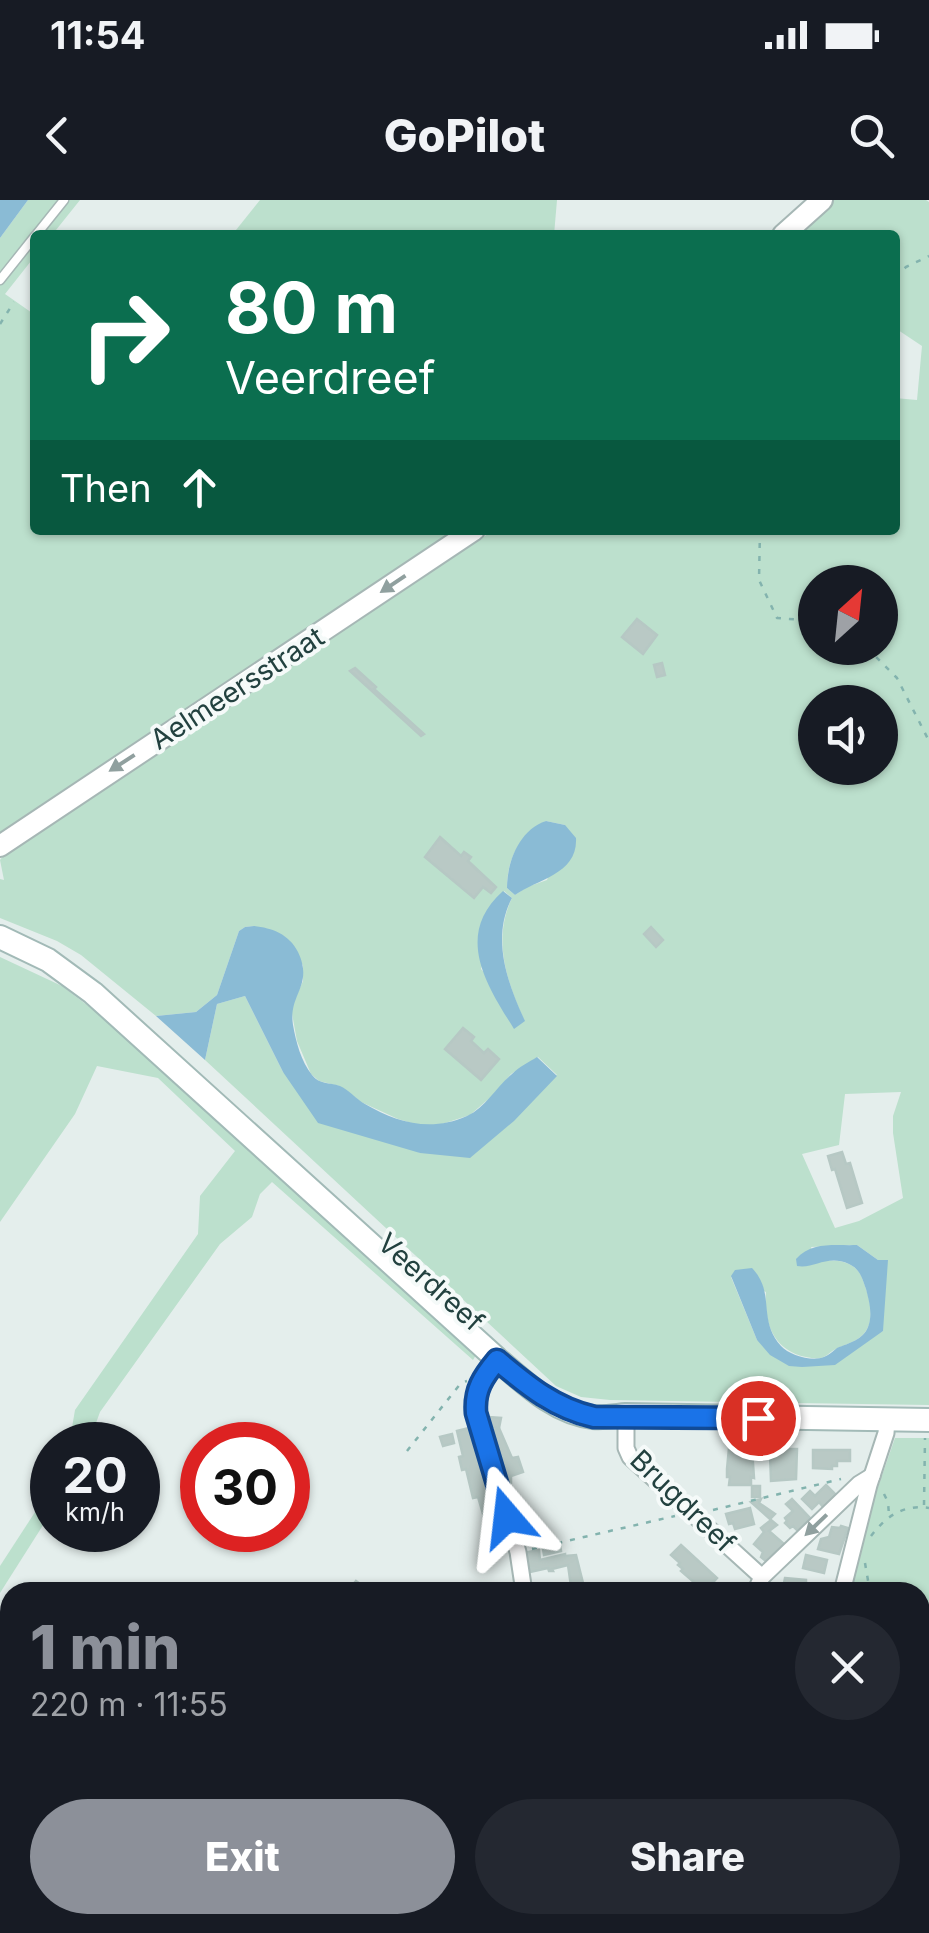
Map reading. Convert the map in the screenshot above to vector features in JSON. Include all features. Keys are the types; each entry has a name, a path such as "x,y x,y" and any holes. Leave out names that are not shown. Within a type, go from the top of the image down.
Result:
{"main road":[{"name":"Veerdreef","path":"0,928 53,949 104,986 502,1355 567,1398 626,1415 927,1420"},
{"name":"Veerdreef","path":"0,938 48,960 71,976 274,1147"}],"street":[{"path":"789,230 822,200"},
{"name":"Aelmeersstraat","path":"0,846 466,535"},
{"path":"502,1355 480,1383 476,1413 518,1552 522,1582"},
{"name":"Brugdreef","path":"626,1415 626,1448 630,1457 756,1582"},
{"path":"845,1582 887,1420"},
{"name":"Brugdreef","path":"762,1582 859,1484 871,1480"}],"lane":[{"path":"39,230 64,200"},
{"path":"0,280 30,241"}],"path":[{"path":"900,272 929,256"},
{"path":"0,324 14,302"},
{"path":"760,535 759,580 777,618 798,620"},
{"path":"884,665 897,678 929,742"},
{"path":"407,1452 461,1383 480,1383"},
{"path":"871,1536 889,1516 909,1508 926,1508 927,1420"},
{"path":"871,1480 885,1495 889,1516"},
{"path":"865,1560 868,1582"}],"green space":[{"path":"28,200 80,200 56,230 30,230 30,262 5,294 30,312 30,535 454,535 439,545 450,559 486,535 900,535 900,398 917,400 922,346 900,331 900,230 797,230 832,200 929,202 929,1405 610,1400 581,1397 556,1386 205,1060 217,1004 245,996 283,1072 420,1153 557,1075 538,1057 511,1074 470,1115 439,1125 418,1125 398,1119 311,1074 297,1041 291,1008 303,981 303,965 254,926 239,931 217,995 196,1012 156,1016 81,955 0,918 0,879 4,880 0,860 7,851 0,844 0,238","holes":["546,821 565,825 547,880 515,895 507,888 509,867 517,848","504,891 512,898 503,929 504,960 524,1020 481,969","901,1092 893,1116 893,1133 903,1198 859,1221 835,1228 802,1154 839,1145 845,1094","857,1245 878,1260 883,1331 802,1367 757,1340 731,1277 766,1292 773,1334 795,1353 821,1358 863,1334 871,1312 859,1272 849,1264 815,1262 811,1247"]},
{"path":"260,200 557,200 554,230 236,230"},
{"path":"0,957 62,986 100,1015 476,1355 473,1360 272,1182 260,1194 252,1217 220,1244 96,1422 73,1422 75,1410 198,1234 200,1196 235,1151 158,1078 97,1066 75,1114 0,1222"},
{"path":"895,1438 929,1438 929,1582 851,1582"},
{"path":"30,1520 30,1546 7,1582 0,1582 0,1566"}],"water":[{"path":"0,200 28,200 0,238"},
{"path":"546,821 565,825 576,838 571,860 555,874 515,895 507,888 512,858 522,839"},
{"path":"503,891 512,898 503,929 504,960 525,1021 514,1029 485,977 478,942 488,908"},
{"path":"254,926 279,933 298,952 303,973 292,1014 308,1070 318,1080 343,1087 377,1111 414,1123 440,1124 474,1112 515,1071 537,1057 557,1076 514,1121 470,1158 420,1153 318,1123 283,1072 245,996 217,1004 205,1060 156,1016 196,1012 217,995 239,931"},
{"path":"857,1245 878,1260 888,1260 883,1331 835,1365 789,1366 770,1355 757,1340 731,1276 735,1270 752,1268 759,1277 770,1326 781,1346 801,1357 819,1358 866,1331 870,1308 866,1289 856,1268 849,1264 828,1261 797,1266 796,1259 817,1247"}],"building":[{"path":"637,619 657,635 643,654 622,637"},
{"path":"662,663 665,675 657,677 654,665"},
{"path":"355,668 424,734 421,736 350,671"},
{"path":"440,837 461,856 464,852 471,857 468,861 496,887 491,893 483,887 474,898 425,857"},
{"path":"651,927 663,940 656,947 644,934"},
{"path":"463,1028 484,1053 488,1049 499,1059 481,1080 445,1049"},
{"path":"842,1152 846,1164 850,1163 862,1203 847,1208 828,1156"},
{"path":"488,1417 501,1418 499,1428 487,1426"},
{"path":"473,1427 498,1519 486,1524 459,1457 463,1456 457,1431"},
{"path":"499,1428 523,1472 511,1476 511,1483 504,1486 487,1432"},
{"path":"452,1434 454,1443 443,1446 440,1437"},
{"path":"729,1448 752,1449 751,1485 729,1485"},
{"path":"783,1449 797,1449 796,1479 771,1481 770,1453 783,1453"},
{"path":"813,1450 850,1450 850,1461 837,1461 832,1469 813,1468"},
{"path":"826,1485 836,1495 823,1507 819,1502 812,1509 802,1499 810,1491 815,1496"},
{"path":"752,1486 760,1486 760,1497 752,1497"},
{"path":"761,1499 759,1503 775,1514 770,1519 751,1502"},
{"path":"792,1499 810,1518 798,1531 785,1523 793,1511 786,1504"},
{"path":"750,1508 754,1524 735,1529 733,1523 729,1524 726,1514"},
{"path":"771,1520 777,1525 769,1531 784,1544 766,1561 754,1544 764,1532 761,1528"},
{"path":"832,1527 848,1528 839,1554 818,1549"},
{"path":"560,1544 561,1551 544,1555 543,1549"},
{"path":"681,1545 717,1578 713,1582 694,1582 671,1555"},
{"path":"539,1550 540,1560 576,1555 583,1582 570,1582 568,1565 553,1571 548,1568 530,1572 528,1552"},
{"path":"806,1555 827,1560 824,1573 803,1568"},
{"path":"785,1578 806,1580 806,1582 784,1582"}],"route":[{"path":"507,1517 475,1399 497,1360 544,1397 576,1413 594,1417 758,1418"}]}
